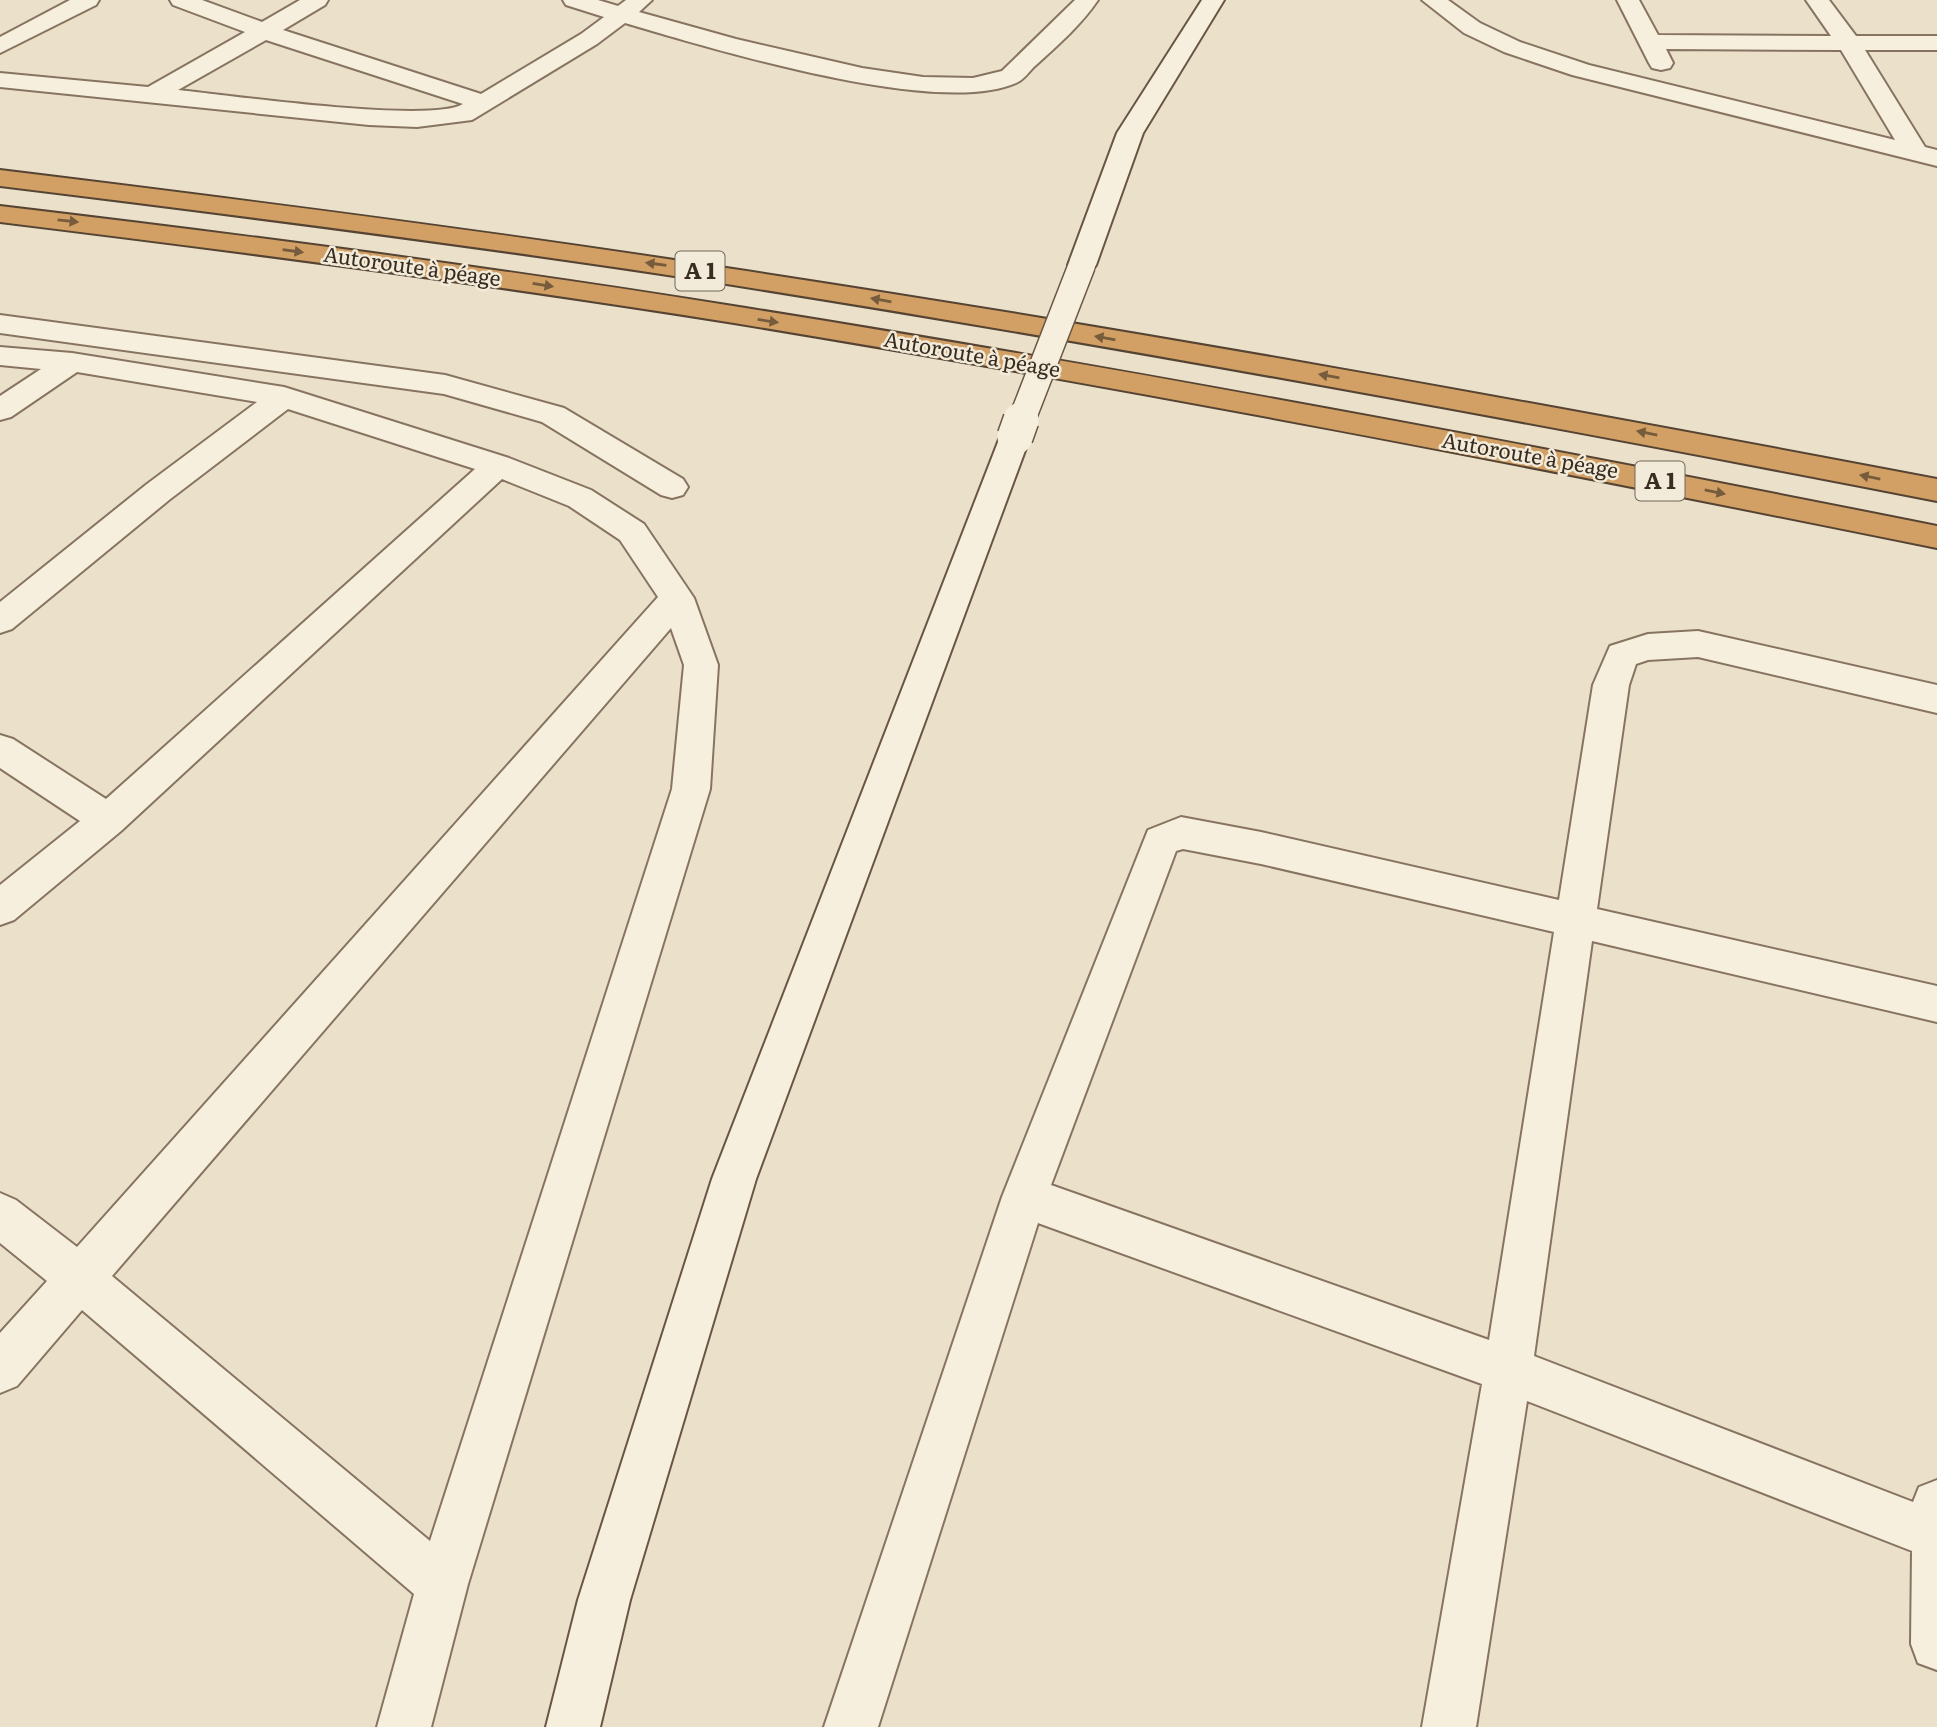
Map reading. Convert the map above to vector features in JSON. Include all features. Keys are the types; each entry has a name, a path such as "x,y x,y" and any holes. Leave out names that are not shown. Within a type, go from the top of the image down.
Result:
{"highway":[{"name":"A 1","path":"0,178 513,243 742,277 1538,412 1937,490"},
{"name":"Autoroute à péage","path":"0,214 134,229 520,282 933,348 1606,470 1937,537"}],"street":[{"path":"0,46 88,0"},
{"path":"181,0 263,31 484,103"},
{"path":"153,95 317,0"},
{"path":"573,0 632,7 687,34 835,70 939,86 979,84 1007,78 1066,25 1087,0"},
{"path":"573,1727 604,1600 734,1178 1130,133 1213,0"},
{"path":"1433,0 1472,28 1511,47 1581,70 1926,156"},
{"path":"1628,0 1677,95"},
{"path":"1817,0 1926,156"},
{"path":"0,80 369,117 417,119 463,115 589,39 632,7"},
{"path":"1650,42 1937,43"},
{"path":"0,324 445,385 553,415 672,487"},
{"path":"0,356 72,362 284,397 498,465 580,498 632,532 677,598 701,665 691,789 442,1584 404,1727"},
{"path":"0,410 72,362"},
{"path":"0,620 158,492 284,397"},
{"path":"0,908 108,820 498,465"},
{"path":"0,1369 677,598"},
{"path":"1449,1727 1508,1370 1611,685 1622,654 1648,647 1698,644 1937,699"},
{"path":"0,750 108,820"},
{"path":"851,1727 1024,1197 1161,841 1170,835 1181,833 1261,848 1937,1004"},
{"path":"1024,1197 1508,1370 1937,1536"},
{"path":"0,1215 78,1277 442,1584"},
{"path":"1937,1505 1937,1644"}]}
